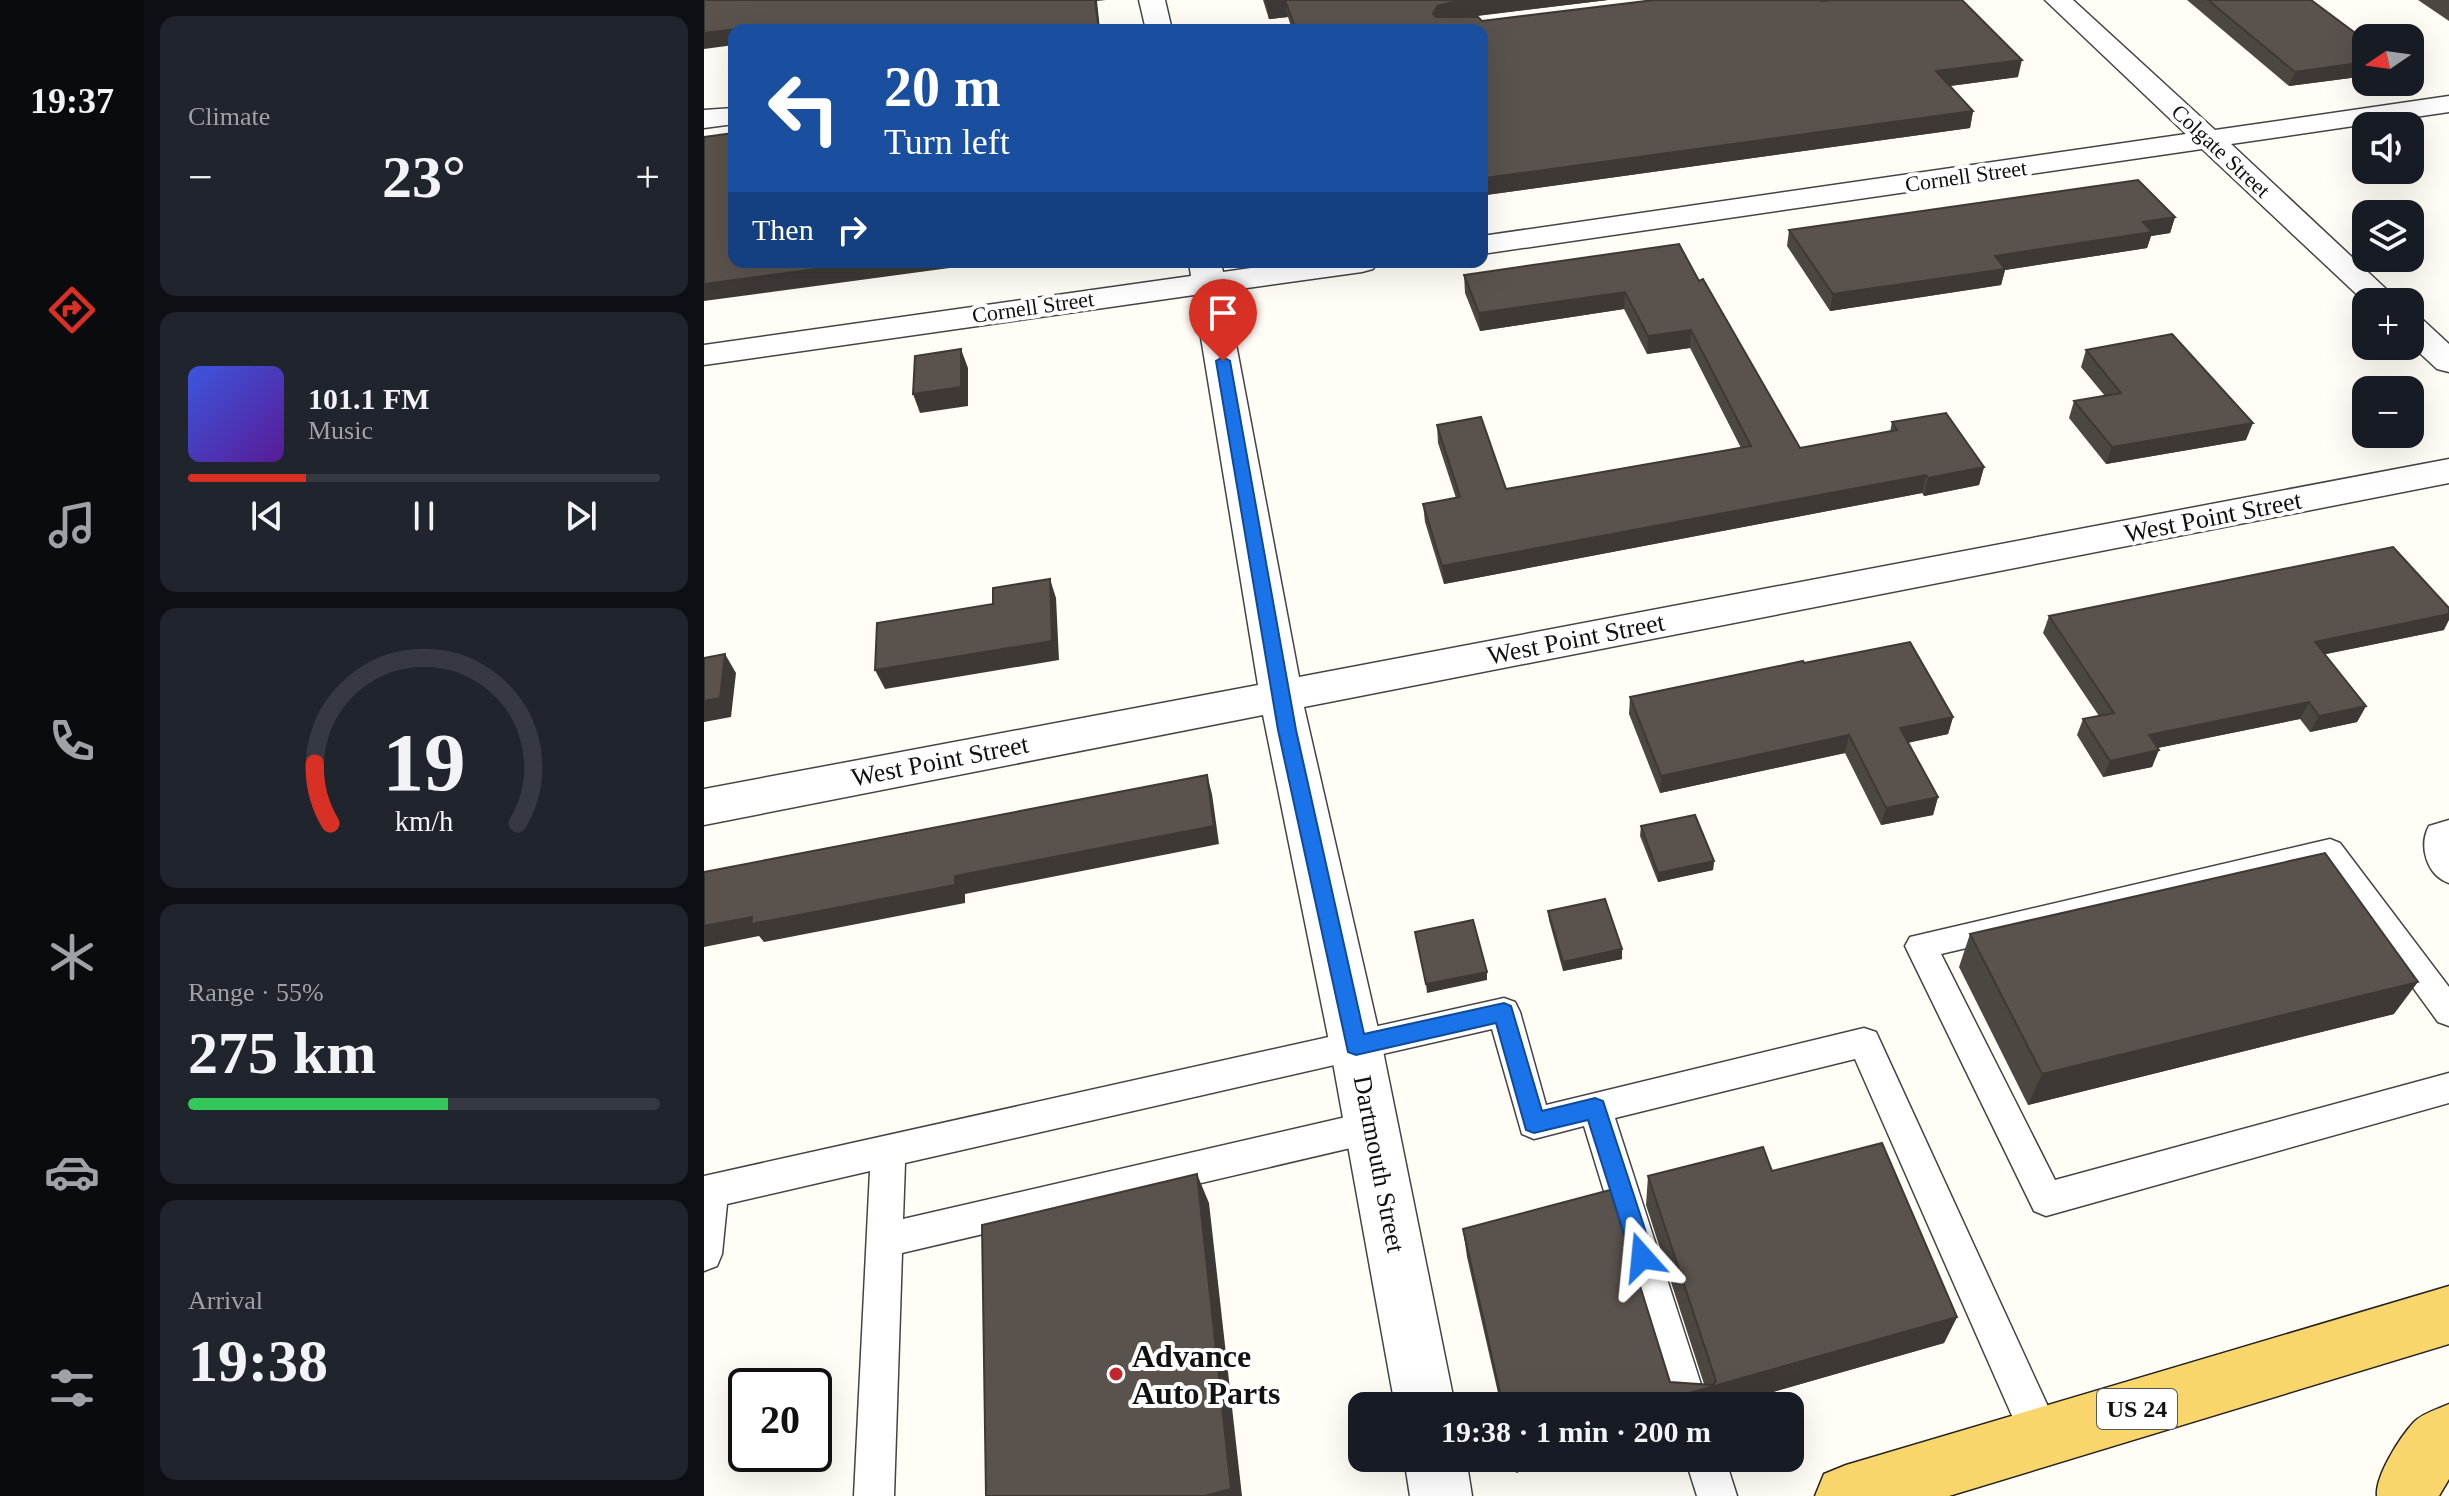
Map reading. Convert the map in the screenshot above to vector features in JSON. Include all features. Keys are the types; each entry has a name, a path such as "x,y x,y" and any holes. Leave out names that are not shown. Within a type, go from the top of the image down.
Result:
{"main road":[{"name":"US 24","path":"1846,1496 2449,1315"},
{"path":"2408,1496 2407,1487 2421,1466 2436,1444 2449,1435"}],"street":[{"path":"1152,0 1158,24"},
{"name":"Colgate Street","path":"2058,0 2369,288"},
{"name":"Cornell Street","path":"1488,244 2449,104"},
{"path":"704,119 728,117"},
{"name":"Cornell Street","path":"704,355 1207,273 1277,268"},
{"name":"Dartmouth Street","path":"1207,273 1282,696 1356,1046 1422,1392"},
{"path":"2424,339 2449,362"},
{"name":"West Point Street","path":"704,807 2449,471"},
{"path":"1437,1472 1441,1496"}],"lane":[{"path":"2449,832 2439,834 2441,861 2449,871"},
{"path":"2449,1012 2330,851 1921,946 2046,1199 2449,1088"},
{"path":"704,1254 708,1192 1504,1012 1534,1123 1864,1042 2042,1438"},
{"path":"1595,1108 1685,1392"},
{"path":"885,1240 1372,1127"},
{"path":"874,1496 888,1150"},
{"path":"1709,1472 1717,1496"}],"building":[{"path":"704,0 1095,0 1098,24 728,24 728,30 704,33"},
{"path":"1285,0 1472,0 1437,6 1433,14 1436,17 1478,17 1482,21 1654,0 1962,0 2022,60 1936,71 1973,111 1488,178 1488,24 1294,24"},
{"path":"2208,0 2311,0 2352,31 2352,64 2295,72"},
{"path":"728,134 728,268 823,268 704,284 704,137"},
{"path":"2138,180 2175,217 2143,222 2152,232 1995,256 2005,269 1833,294 1789,230"},
{"path":"1679,244 1699,281 1703,279 1800,448 1897,430 1892,422 1946,413 1984,467 1928,478 1926,475 1442,566 1423,504 1460,497 1437,425 1481,417 1506,489 1751,446 1691,330 1648,336 1625,292 1479,313 1464,275"},
{"path":"2172,334 2253,423 2112,447 2074,401 2121,393 2086,350"},
{"path":"961,349 961,387 913,394 915,356"},
{"path":"2393,547 2449,608 2449,614 2315,642 2366,706 2319,716 2309,702 2149,735 2159,750 2110,761 2083,719 2114,713 2049,616"},
{"path":"1050,579 1052,641 875,670 877,623 993,604 993,588"},
{"path":"1910,642 1953,717 1900,728 1938,797 1886,808 1849,735 1661,776 1630,697 1803,661"},
{"path":"725,654 720,698 704,701 704,658"},
{"path":"1207,775 1214,826 955,876 955,885 751,924 752,917 704,926 704,872"},
{"path":"1695,815 1714,861 1658,873 1641,826"},
{"path":"2325,853 2418,982 2042,1074 1970,934"},
{"path":"1605,899 1622,949 1563,962 1548,911"},
{"path":"1473,920 1487,972 1426,984 1415,932"},
{"path":"1882,1143 1957,1317 1693,1392 1500,1392 1463,1229 1610,1190 1670,1382 1713,1385 1716,1381 1648,1176 1763,1147 1772,1171"},
{"name":"Advance Auto Parts","path":"1197,1174 1231,1489 1205,1496 986,1496 982,1225"}],"place":[{"name":"Advance Auto Parts","path":"1116,1374"}],"route":[{"path":"1223,361 1287,730 1356,1046 1504,1012 1534,1123 1595,1108 1642,1257"}]}
